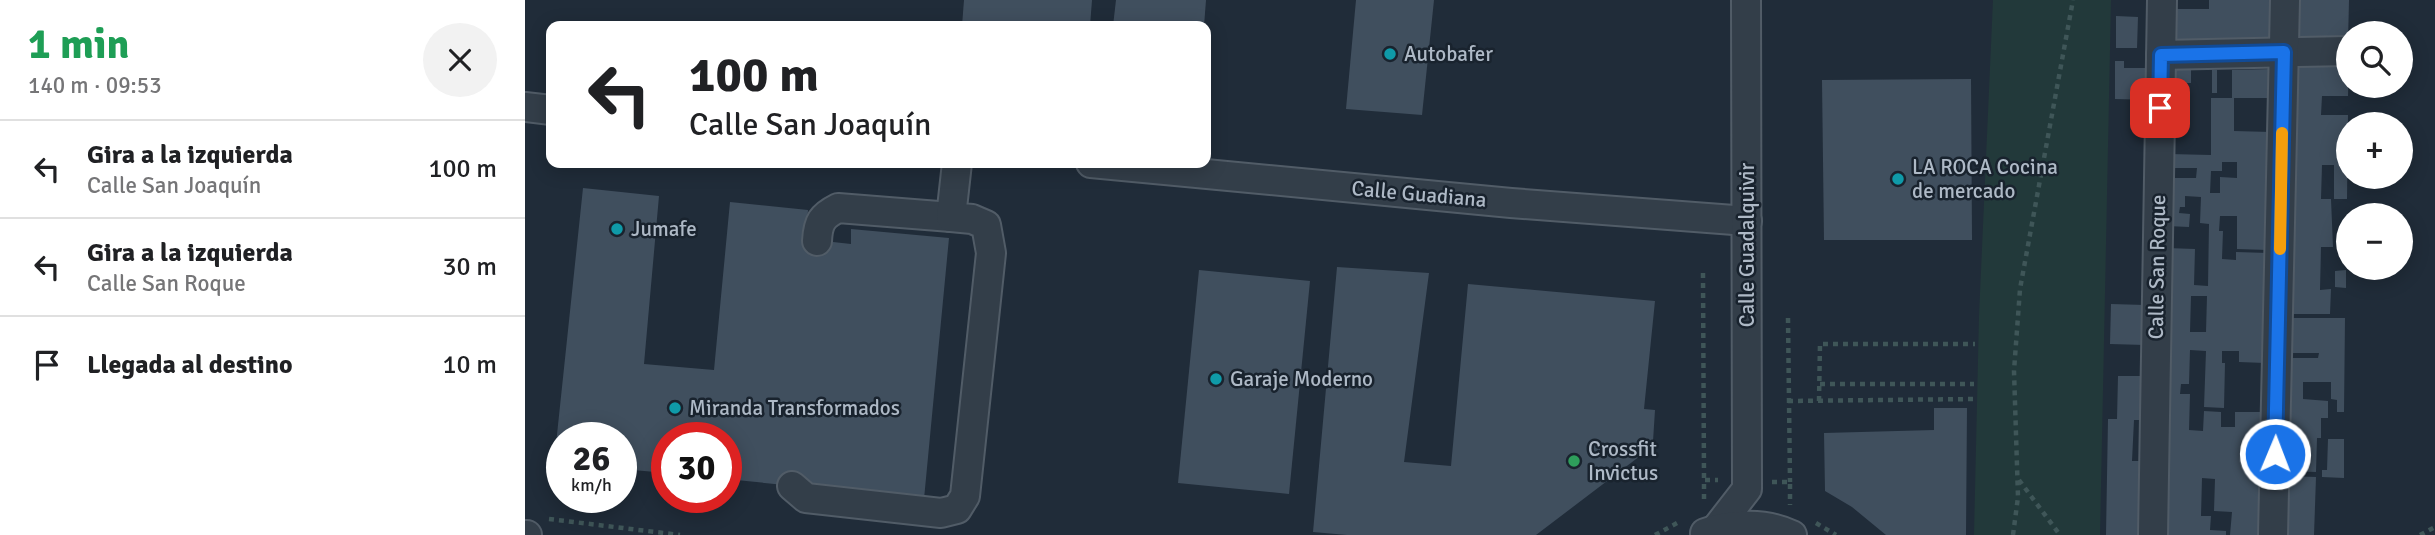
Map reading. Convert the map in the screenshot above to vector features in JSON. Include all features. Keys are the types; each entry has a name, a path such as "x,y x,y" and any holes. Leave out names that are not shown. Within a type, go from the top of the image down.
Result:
{"street":[{"name":"Calle Guadalquivir","path":"1746,0 1747,489"},
{"name":"Calle San Roque","path":"2153,535 2162,0"},
{"path":"2273,535 2285,0"},
{"path":"2161,55 2336,51"},
{"path":"525,107 546,109"},
{"path":"951,217 956,168"},
{"name":"Calle Guadiana","path":"1144,168 1511,203 1747,221"},
{"path":"792,486 806,498 941,513 957,509 965,496 991,253 986,225 972,219 838,208 824,215 818,226 817,241"},
{"path":"1708,532 1747,489 1764,512 1788,533"},
{"path":"1708,532 1754,526 1788,533"}],"path":[{"path":"2013,535 2018,497 2014,371 2020,289 2073,0"},
{"path":"1703,273 1704,480"},
{"path":"1789,318 1790,482"},
{"path":"1819,401 1820,344 1975,344"},
{"path":"1820,384 1974,384"},
{"path":"1789,401 1975,399"},
{"path":"2018,479 2060,535"},
{"path":"530,529 599,527 680,535"},
{"path":"2420,535 2435,527"}],"green space":[{"path":"1993,0 2111,0 2100,535 1974,535 1979,316"}],"building":[{"path":"964,0 1092,0 1090,21 962,21"},
{"path":"1116,0 1206,0 1204,21 1114,21"},
{"name":"Autobafer","path":"1356,0 1434,0 1422,115 1346,109"},
{"path":"2209,0 2272,0 2270,40 2171,40 2172,9 2209,9"},
{"path":"2297,0 2349,0 2348,21 2336,21 2336,42 2297,42"},
{"path":"2116,16 2138,17 2137,48 2116,48"},
{"path":"2115,61 2124,61 2124,68 2154,68 2153,100 2115,99"},
{"path":"2296,65 2336,65 2336,96 2322,96 2321,115 2336,115 2336,189 2347,189 2347,199 2334,199 2334,165 2322,165 2321,199 2331,199 2333,247 2321,247 2320,290 2331,289 2330,314 2291,314"},
{"path":"2170,69 2191,70 2191,83 2170,83"},
{"path":"2272,69 2271,98 2234,98 2234,131 2271,132 2268,250 2237,249 2237,216 2220,216 2219,231 2223,231 2222,259 2236,260 2236,252 2268,253 2265,363 2239,362 2239,351 2222,351 2222,363 2225,363 2224,408 2204,407 2206,351 2190,350 2189,384 2181,384 2180,394 2190,394 2189,430 2203,431 2204,411 2221,412 2221,427 2235,427 2235,412 2264,412 2260,535 2230,535 2232,512 2214,511 2215,479 2202,478 2201,516 2211,516 2210,530 2226,531 2226,535 2162,535 2167,248 2195,249 2194,285 2208,286 2209,224 2200,223 2201,197 2185,196 2185,207 2180,207 2179,213 2190,214 2189,227 2167,226 2168,178 2196,178 2197,168 2168,168 2169,154 2211,155 2211,98 2232,98 2232,70","holes":["2222,162 2237,162 2237,178 2220,177 2220,193 2210,193 2211,171 2222,171","2191,296 2207,296 2206,332 2190,332"]},
{"path":"2212,70 2217,70 2217,93 2212,93"},
{"path":"1971,79 1972,240 1824,240 1822,80"},
{"path":"583,188 659,196 644,364 714,370 730,202 808,210 806,239 851,244 851,229 949,238 924,499 742,481 742,422 651,422 651,472 637,470 637,422 558,422"},
{"path":"1337,267 1429,273 1404,462 1451,466 1468,284 1655,301 1644,409 1655,410 1652,457 1640,456 1536,535 1347,535 1313,532"},
{"path":"1199,270 1310,281 1289,494 1178,483"},
{"path":"2335,271 2336,280 2346,280 2346,288 2335,287"},
{"path":"2111,304 2145,305 2145,345 2110,344"},
{"path":"2290,318 2345,318 2344,412 2337,412 2337,400 2331,399 2331,382 2303,382 2303,399 2328,401 2328,418 2321,418 2321,438 2317,438 2316,472 2288,471 2290,358 2318,358 2319,353 2290,353"},
{"path":"2118,376 2147,376 2146,420 2134,420 2132,461 2140,461 2139,498 2144,499 2143,535 2106,535 2108,419 2117,419"},
{"path":"1934,408 1967,408 1966,535 1886,535 1852,507 1825,491 1824,433 1934,430"},
{"path":"2328,439 2344,439 2344,478 2322,477 2322,470 2327,470"},
{"path":"2287,476 2316,477 2314,535 2286,535"}],"slow traffic":[{"path":"2280,249 2282,133"}],"place":[{"name":"Autobafer","path":"1390,54"},
{"name":"LA ROCA Cocina de mercado","path":"1898,179"},
{"name":"Jumafe","path":"617,229"},
{"name":"Garaje Moderno","path":"1216,379"},
{"name":"Miranda Transformados","path":"675,408"},
{"name":"Crossfit Invictus","path":"1574,461"}],"route":[{"path":"2160,108 2161,55 2284,52 2275,454"}]}
